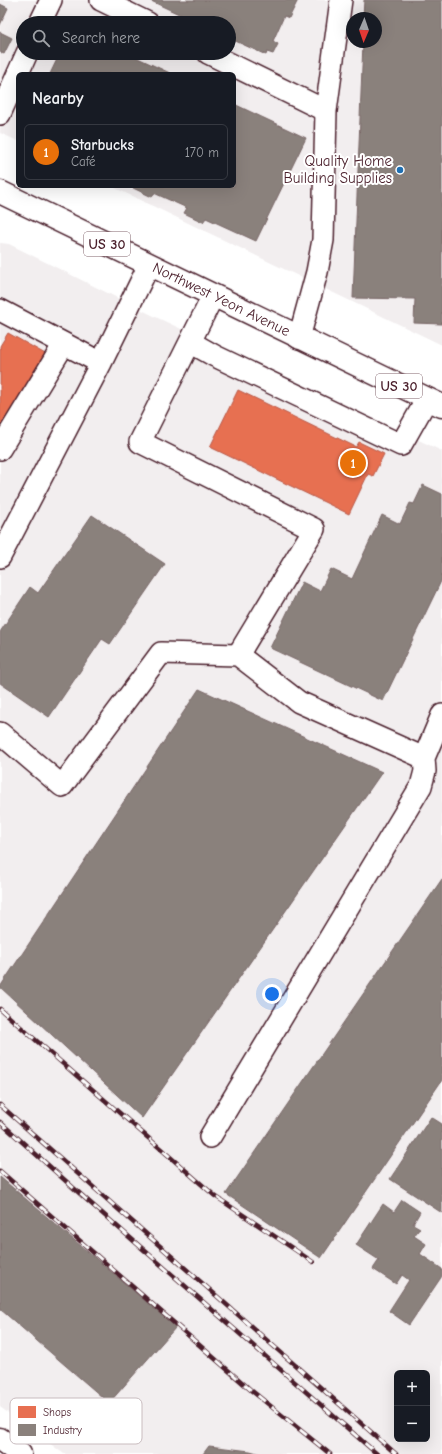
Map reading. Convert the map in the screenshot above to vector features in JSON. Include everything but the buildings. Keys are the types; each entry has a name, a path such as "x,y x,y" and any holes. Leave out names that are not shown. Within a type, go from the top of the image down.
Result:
{"main road":[{"name":"Northwest Yeon Avenue","path":"0,192 434,403"},
{"path":"0,1440 20,1454"}],"lane":[{"path":"43,16 51,0"},
{"path":"101,0 134,16"},
{"path":"299,338 317,272 323,240 326,111 341,0"},
{"path":"19,72 24,60"},
{"path":"222,60 326,111"},
{"path":"0,114 16,78"},
{"path":"0,557 101,363 149,265"},
{"path":"213,296 140,442 314,529 238,655"},
{"path":"0,310 101,363"},
{"path":"190,342 222,359 401,445 434,403"},
{"path":"0,449 64,344"},
{"path":"0,733 62,786 161,653 238,655 299,702 424,758"},
{"path":"210,1137 422,786 425,771 424,758 442,715"}],"shaded area":[{"path":"0,0 442,0 442,345 115,188 236,188 236,72 16,72 16,140 0,133"},
{"path":"0,243 9,244 160,319 442,451 442,1454 64,1454 50,1444 142,1444 142,1398 10,1398 10,1414 0,1407"}],"railway":[{"path":"0,1009 215,1196 313,1262"},
{"path":"0,1105 396,1454"},
{"path":"0,1122 377,1454"},
{"path":"0,1171 252,1391 330,1454"}],"place":[{"name":"Quality Home Building Supplies","path":"400,170"},
{"name":"Starbucks","path":"353,463"}]}
